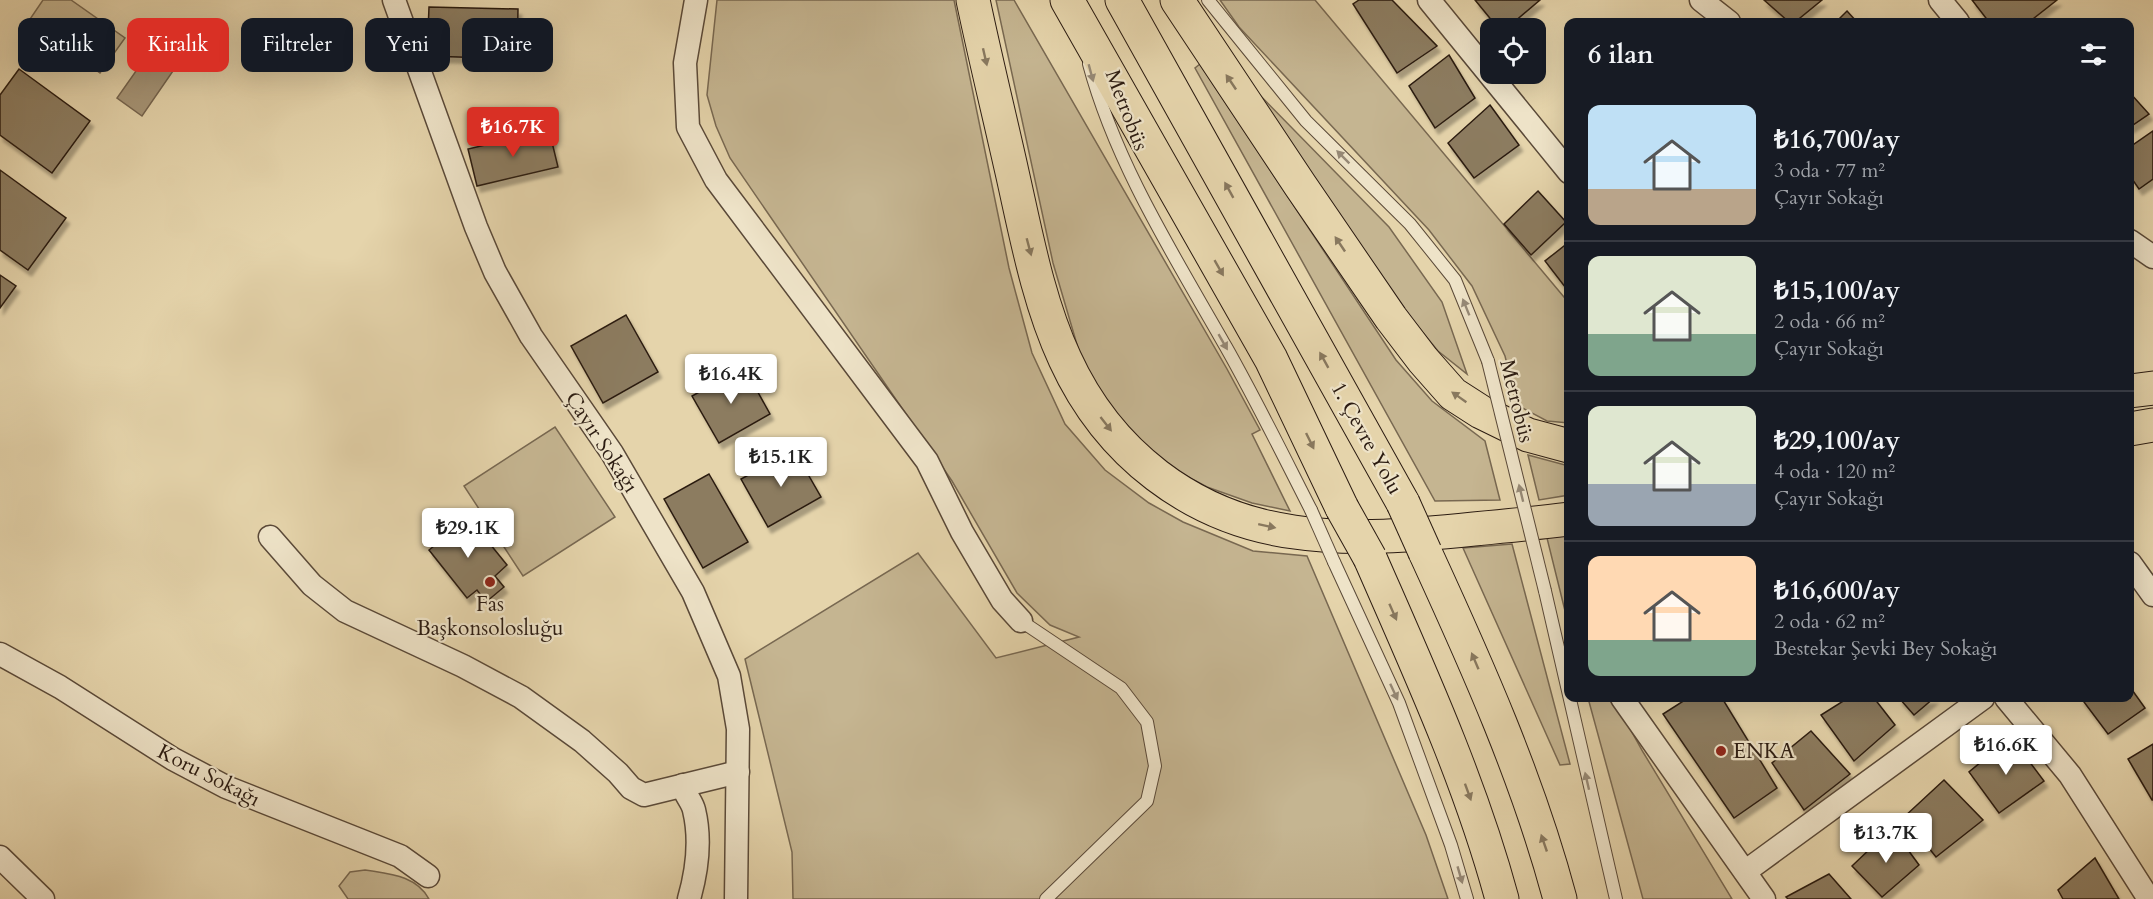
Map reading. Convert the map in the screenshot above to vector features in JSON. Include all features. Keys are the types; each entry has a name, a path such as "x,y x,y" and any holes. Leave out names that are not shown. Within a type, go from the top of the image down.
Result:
{"highway":[{"path":"973,0 1024,225 1049,318 1080,388 1108,428 1146,468 1192,500 1240,521 1294,532 1339,536 1398,535 1564,519"},
{"name":"1. Çevre Yolu","path":"1122,0 1403,503 1474,657 1511,750 1550,860 1560,899"},
{"path":"1177,0 1306,195 1391,318 1423,360 1453,394 1481,412 1528,435 1564,446"},
{"path":"1071,8 1271,359 1326,508 1370,558 1461,773 1502,899"},
{"path":"2134,390 2153,387"},
{"path":"2134,428 2153,425"}],"street":[{"name":"Çayır Sokağı","path":"394,0 476,227 495,272 531,336 612,453 693,592 729,676 738,729 736,899"},
{"path":"696,0 685,63 688,127 716,180 927,461 967,542 1002,600 1021,621"},
{"path":"1429,0 1564,166"},
{"path":"1701,0 1724,18"},
{"path":"1940,0 1955,18"},
{"path":"2134,245 2153,257"},
{"path":"270,537 312,585 345,610 463,666 521,697 582,741 618,773 631,788 644,795 738,772"},
{"path":"2134,569 2153,595"},
{"name":"Koru Sokağı","path":"0,654 60,687 173,759 226,788 400,856 428,876"},
{"path":"1625,702 1764,899"},
{"path":"1746,871 1978,702"},
{"path":"2009,702 2070,775 2149,899"},
{"path":"683,785 685,796 694,807 697,831 696,871 689,899"},
{"path":"0,857 43,899"}],"lane":[{"name":"Metrobüs","path":"1208,0 1306,121 1410,224 1455,280 1488,361 1564,673"},
{"path":"1326,508 1334,562 1399,703 1451,845 1467,899"},
{"path":"1021,621 1121,688 1147,722 1155,766 1147,801 1046,899"},
{"name":"Metrobüs","path":"1571,702 1616,899"}],"shaded area":[{"path":"43,0 71,0 97,18 31,18"},
{"path":"717,0 954,0 1009,268 1032,353 1065,424 1105,470 1149,503 1183,522 1253,551 1307,556 1426,835 1448,899 793,899 792,852 745,659 918,553 996,658 1079,637 1050,625 1017,593 952,481 730,158 716,126 707,95"},
{"path":"996,0 1014,0 1227,369 1260,430 1252,434 1290,511 1252,503 1207,487 1160,462 1119,420 1083,365 1053,263"},
{"path":"1220,0 1315,0 1564,297 1564,423 1547,421 1517,405 1505,356 1472,286 1429,230 1239,27"},
{"path":"115,31 125,38 115,52"},
{"path":"1200,64 1396,360 1432,401 1485,441 1500,500 1435,501 1195,68"},
{"path":"135,72 172,72 142,116 117,98"},
{"path":"1249,84 1389,227 1442,302 1467,374 1438,351 1396,300"},
{"path":"555,427 615,517 523,576 464,486"},
{"path":"1528,455 1564,465 1564,496 1539,500"},
{"path":"1564,532 1564,607 1546,534"},
{"path":"1512,544 1570,764 1560,765 1463,548"},
{"path":"1589,702 1615,702 1732,899 1643,899"},
{"path":"365,870 409,880 424,891 429,899 348,899 339,886 350,872"}],"building":[{"path":"1359,0 1392,0 1437,46 1397,73 1353,4"},
{"path":"1475,0 1540,0 1519,18 1490,18"},
{"path":"1764,0 1822,0 1800,18 1784,18"},
{"path":"1972,0 2057,0 2034,18 1986,18"},
{"path":"429,7 518,9 518,18 462,18 462,57 450,57 450,18 429,18"},
{"path":"1847,11 1853,18 1840,18"},
{"path":"1449,55 1475,98 1435,128 1409,86"},
{"path":"18,70 90,121 52,173 0,135 0,95"},
{"path":"2134,97 2149,114 2134,124"},
{"path":"1490,105 1519,145 1474,178 1448,143"},
{"path":"549,130 558,167 477,186 468,149"},
{"path":"2153,131 2153,179 2139,189 2134,182 2134,144"},
{"path":"0,170 66,218 28,270 0,250"},
{"path":"1538,191 1564,220 1564,224 1531,255 1504,224"},
{"path":"1564,246 1564,286 1545,261"},
{"path":"0,275 16,286 0,308"},
{"path":"626,315 658,372 603,403 571,346"},
{"path":"744,367 770,414 719,443 692,396"},
{"path":"794,450 821,497 768,527 741,479"},
{"path":"709,474 748,542 703,568 664,499"},
{"path":"448,518 457,528 469,518 507,565 495,576 504,587 486,602 477,590 467,598 429,550 439,542 430,532"},
{"path":"2134,693 2145,708 2108,734 2084,702 2134,702"},
{"name":"ENKA","path":"1682,702 1724,702 1777,788 1734,818 1663,714"},
{"path":"1842,702 1877,702 1895,725 1854,761 1821,715"},
{"path":"1903,702 1929,702 1914,715"},
{"path":"1811,731 1850,774 1804,810 1772,763"},
{"path":"2011,737 2044,781 1999,813 1969,772"},
{"path":"2153,744 2153,800 2152,800 2128,759"},
{"path":"1944,780 1983,820 1936,857 1904,817"},
{"path":"1892,828 1919,865 1882,897 1852,866"},
{"path":"2095,858 2119,899 2063,899 2058,890"},
{"path":"1829,874 1851,899 1788,899 1786,897"}],"place":[{"name":"Fas Başkonsolosluğu","path":"490,582"},
{"name":"ENKA","path":"1721,751"}]}
